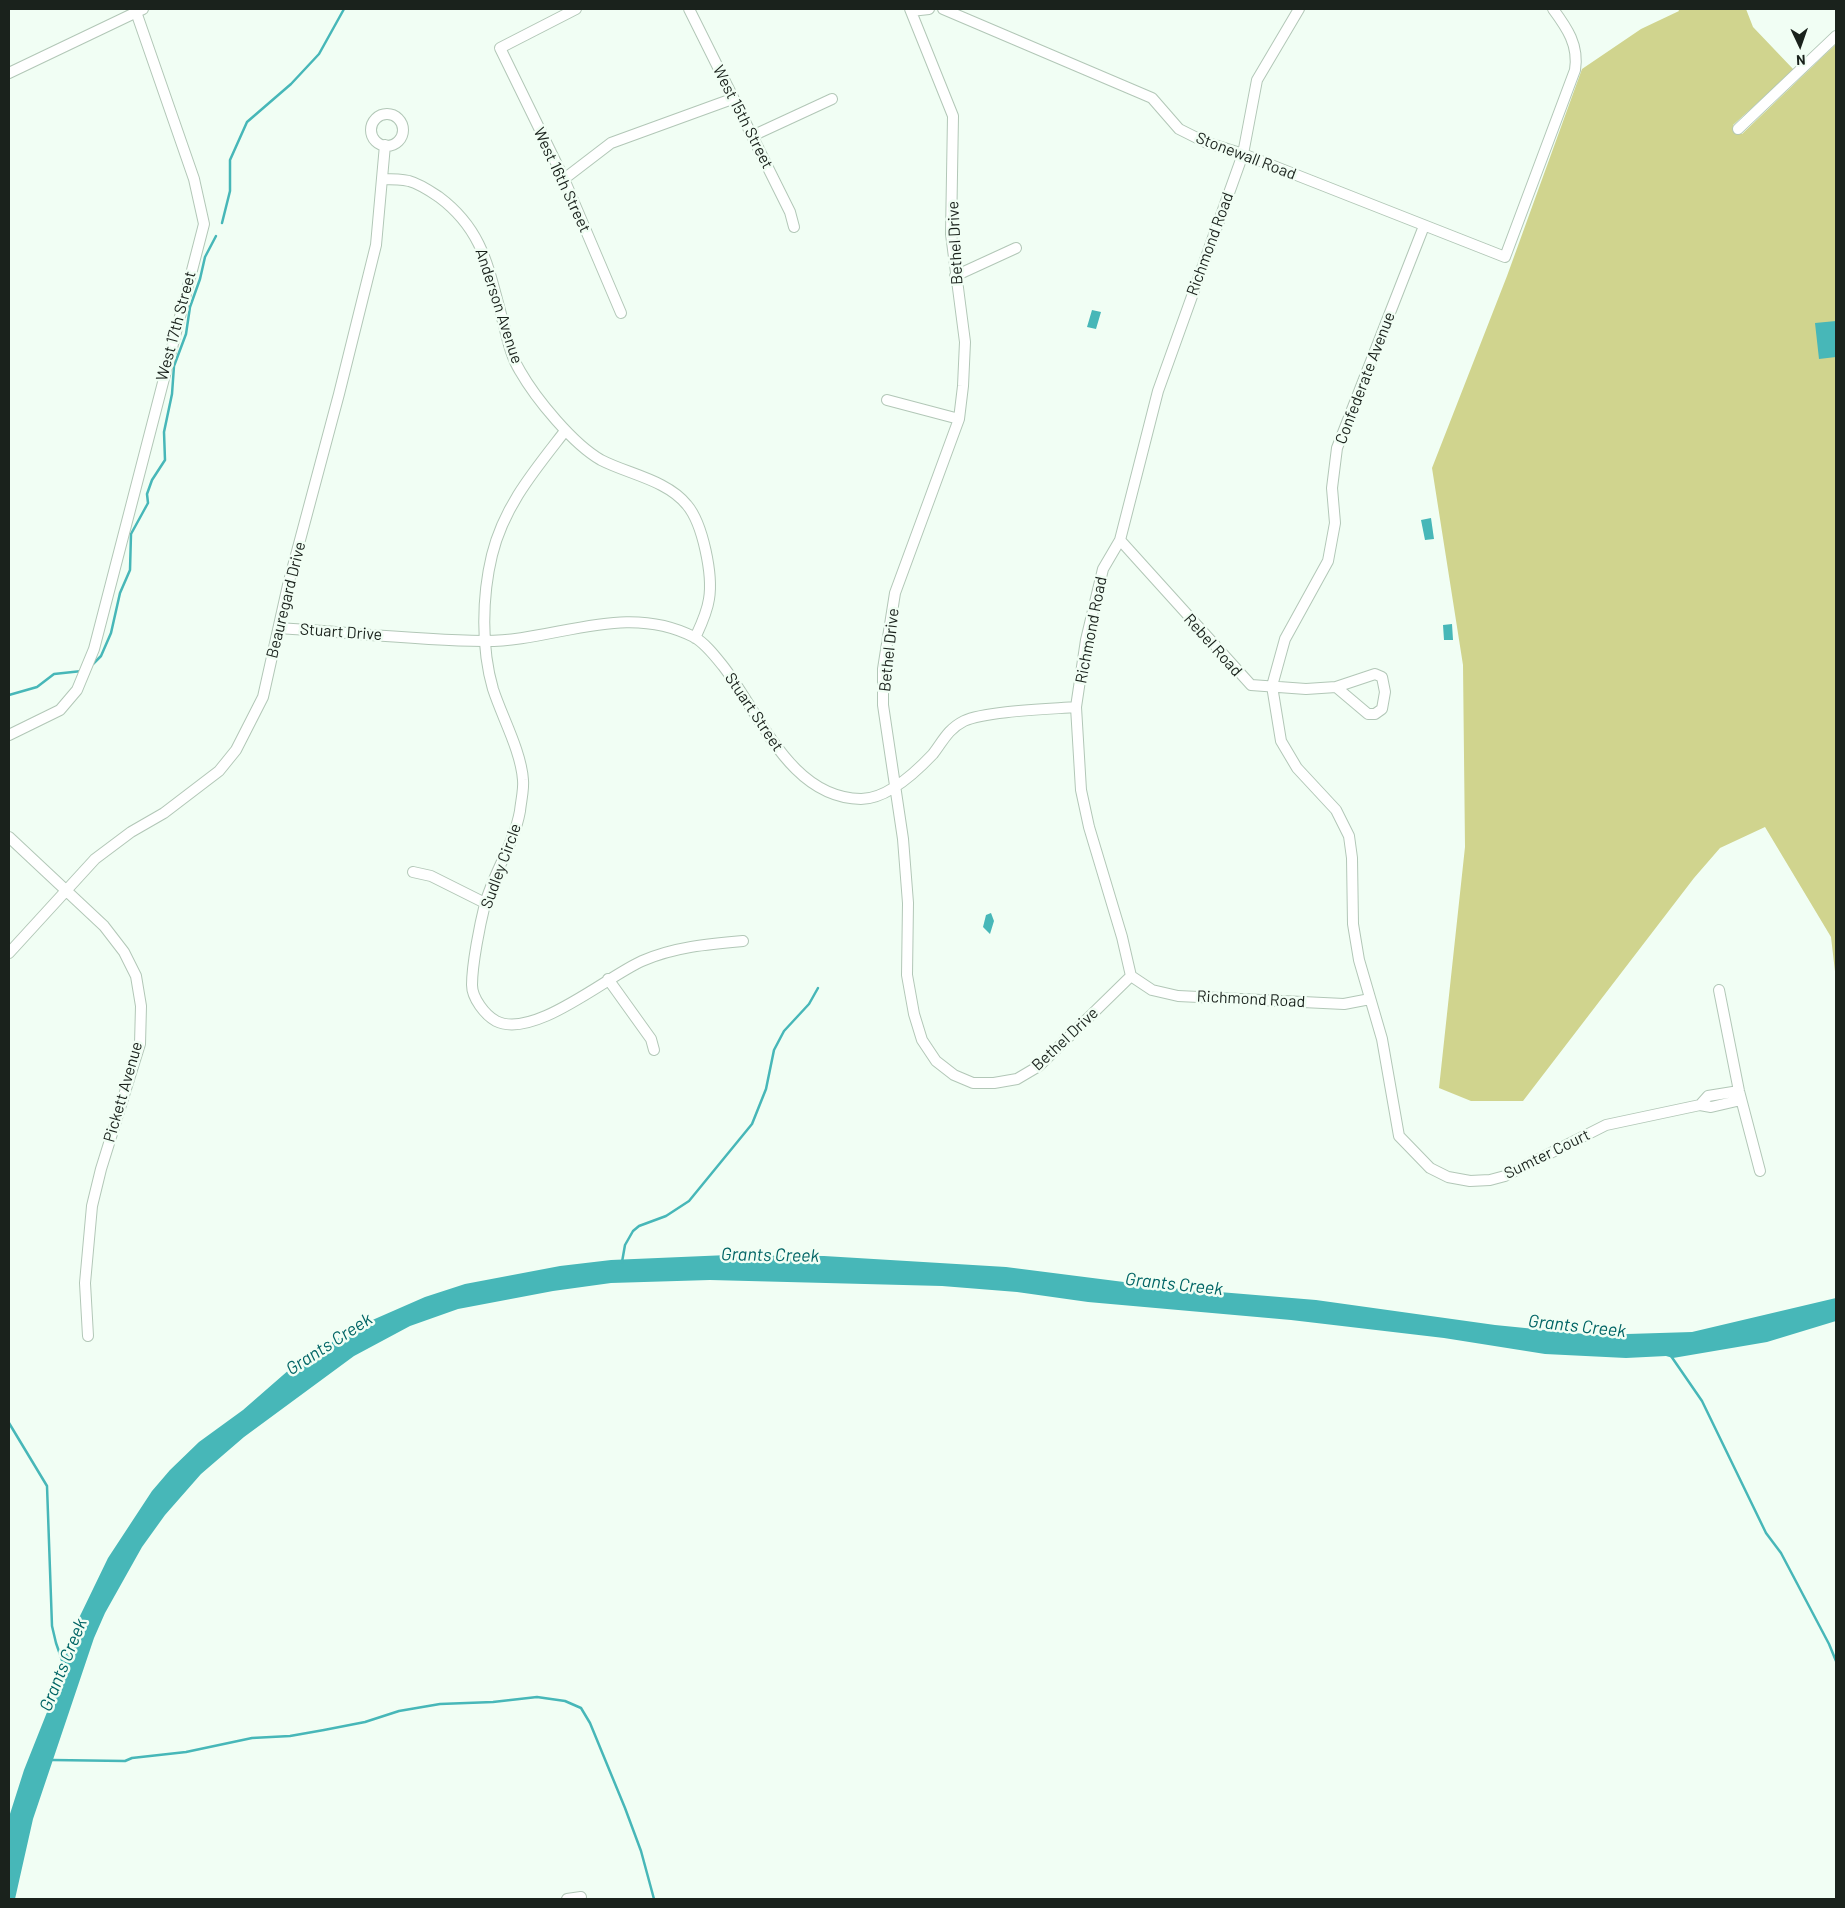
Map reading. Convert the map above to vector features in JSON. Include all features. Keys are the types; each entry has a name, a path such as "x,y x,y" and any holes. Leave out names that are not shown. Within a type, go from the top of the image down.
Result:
{"street":[{"name":"West 16th Street","path":"576,9 500,48 564,179 621,313"},
{"name":"West 15th Street","path":"689,9 732,99 790,212 794,227"},
{"path":"910,10 929,9"},
{"name":"Stonewall Road","path":"943,9 1152,98 1180,129 1205,142 1243,154 1424,226"},
{"name":"Richmond Road","path":"1299,9 1257,80 1243,154 1158,391 1120,540 1103,568 1086,640 1076,707 1081,790 1089,827 1122,936 1131,976 1152,990 1178,996 1344,1004 1370,998"},
{"path":"1424,226 1505,257 1575,70 1576,51 1573,39 1553,9"},
{"path":"9,73 138,10"},
{"name":"West 17th Street","path":"9,735 60,710 77,690 94,648 204,224 194,179 138,10"},
{"name":"Bethel Drive","path":"910,10 953,116 951,234 964,342 963,386 958,419 895,593 887,635 884,669 883,705 896,785 908,903 906,975 914,1014 922,1040 936,1061 954,1075 973,1083 994,1083 1017,1079 1039,1066 1131,976"},
{"path":"1738,129 1836,36"},
{"path":"564,179 611,143 732,99"},
{"path":"752,136 832,99"},
{"name":"Beauregard Drive","path":"9,954 66,889 95,860 131,832 164,813 212,776 236,750 263,697 376,245 385,145"},
{"name":"Anderson Avenue","path":"382,178 409,182 428,189 445,202 471,228 486,261 512,354 520,371 564,432 599,459 664,486 687,505 702,535 709,572 710,597 704,619 695,638"},
{"name":"Confederate Avenue","path":"1370,998 1358,960 1353,924 1352,858 1349,836 1336,810 1297,768 1281,741 1272,686 1285,639 1328,561 1335,523 1332,488 1337,448 1424,226"},
{"path":"955,276 1016,248"},
{"path":"887,400 958,419"},
{"name":"Sudley Circle","path":"564,432 518,491 502,520 485,592 485,641 493,688 512,740 523,779 520,812 514,836 486,904 472,986 480,1006 494,1020 510,1026 529,1023 548,1016 608,979 642,961 678,948 743,941"},
{"name":"Rebel Road","path":"1120,540 1251,685 1306,689 1336,687 1376,674 1382,677 1385,692 1382,709 1375,714 1368,714 1336,687"},
{"name":"Stuart Street","path":"403,638 485,641 522,639 596,625 637,621 663,626 695,638 716,657 740,687 790,766 810,783 833,794 862,799 880,795 896,785 933,753 947,733 965,721 983,716 1076,707"},
{"name":"Stuart Drive","path":"279,628 361,632 403,638"},
{"name":"Pickett Avenue","path":"9,837 104,926 124,952 136,976 141,1006 140,1044 101,1169 92,1206 85,1283 88,1336"},
{"path":"413,872 431,876 486,904"},
{"path":"608,979 651,1040 654,1050"},
{"path":"1719,990 1740,1095 1760,1171"},
{"name":"Sumter Court","path":"1370,998 1382,1039 1399,1136 1430,1168 1448,1177 1470,1181 1490,1180 1505,1176 1606,1125 1700,1105 1711,1107 1740,1095"},
{"path":"568,1899 581,1898"}],"green space":[{"path":"1678,9 1746,9 1753,27 1794,70 1733,125 1742,134 1836,44 1836,980 1831,937 1765,827 1720,848 1694,878 1523,1101 1471,1101 1439,1088 1465,847 1463,665 1432,468 1507,276 1582,69 1641,29 1679,11"}],"water":[{"path":"1092,310 1101,312 1096,329 1087,327"},
{"path":"1836,321 1836,357 1819,359 1815,323"},
{"path":"1431,518 1434,539 1425,540 1421,520"},
{"path":"1452,624 1453,640 1444,640 1443,625"},
{"path":"991,913 994,921 990,934 983,927 986,915"},
{"name":"Grants Creek","path":"728,1255 824,1256 1006,1267 1171,1288 1316,1300 1495,1325 1595,1335 1692,1332 1836,1298 1836,1321 1767,1342 1673,1358 1666,1356 1626,1358 1545,1354 1444,1338 1291,1320 1088,1302 1017,1292 942,1286 710,1280 611,1283 553,1291 458,1309 410,1326 354,1356 244,1437 201,1474 165,1515 142,1547 105,1613 94,1638 33,1819 15,1899 9,1899 9,1817 24,1770 59,1682 63,1662 79,1618 108,1558 152,1491 170,1470 199,1442 243,1410 298,1362 361,1325 425,1297 465,1284 560,1266 611,1260"}],"waterway":[{"path":"222,223 230,191 230,160 247,122 291,84 319,54 344,9"},
{"path":"93,664 101,656 111,633 120,593 130,570 131,534 148,503 147,494 152,480 165,460 164,432 172,394 174,366 186,334 190,307 200,279 205,257 216,236"},
{"path":"9,695 37,687 54,674 82,671"},
{"path":"622,1262 625,1245 633,1231 639,1226 666,1216 689,1201 752,1124 766,1089 774,1050 784,1031 809,1004 818,988"},
{"path":"1671,1356 1702,1401 1766,1533 1781,1553 1836,1661"},
{"name":"Grants Creek","path":"9,1423 47,1486 52,1626 64,1666"},
{"path":"52,1760 125,1761 132,1758 186,1752 252,1738 290,1736 324,1730 365,1722 399,1711 440,1704 493,1702 537,1697 565,1701 581,1708 590,1723 641,1851 654,1899"}]}
